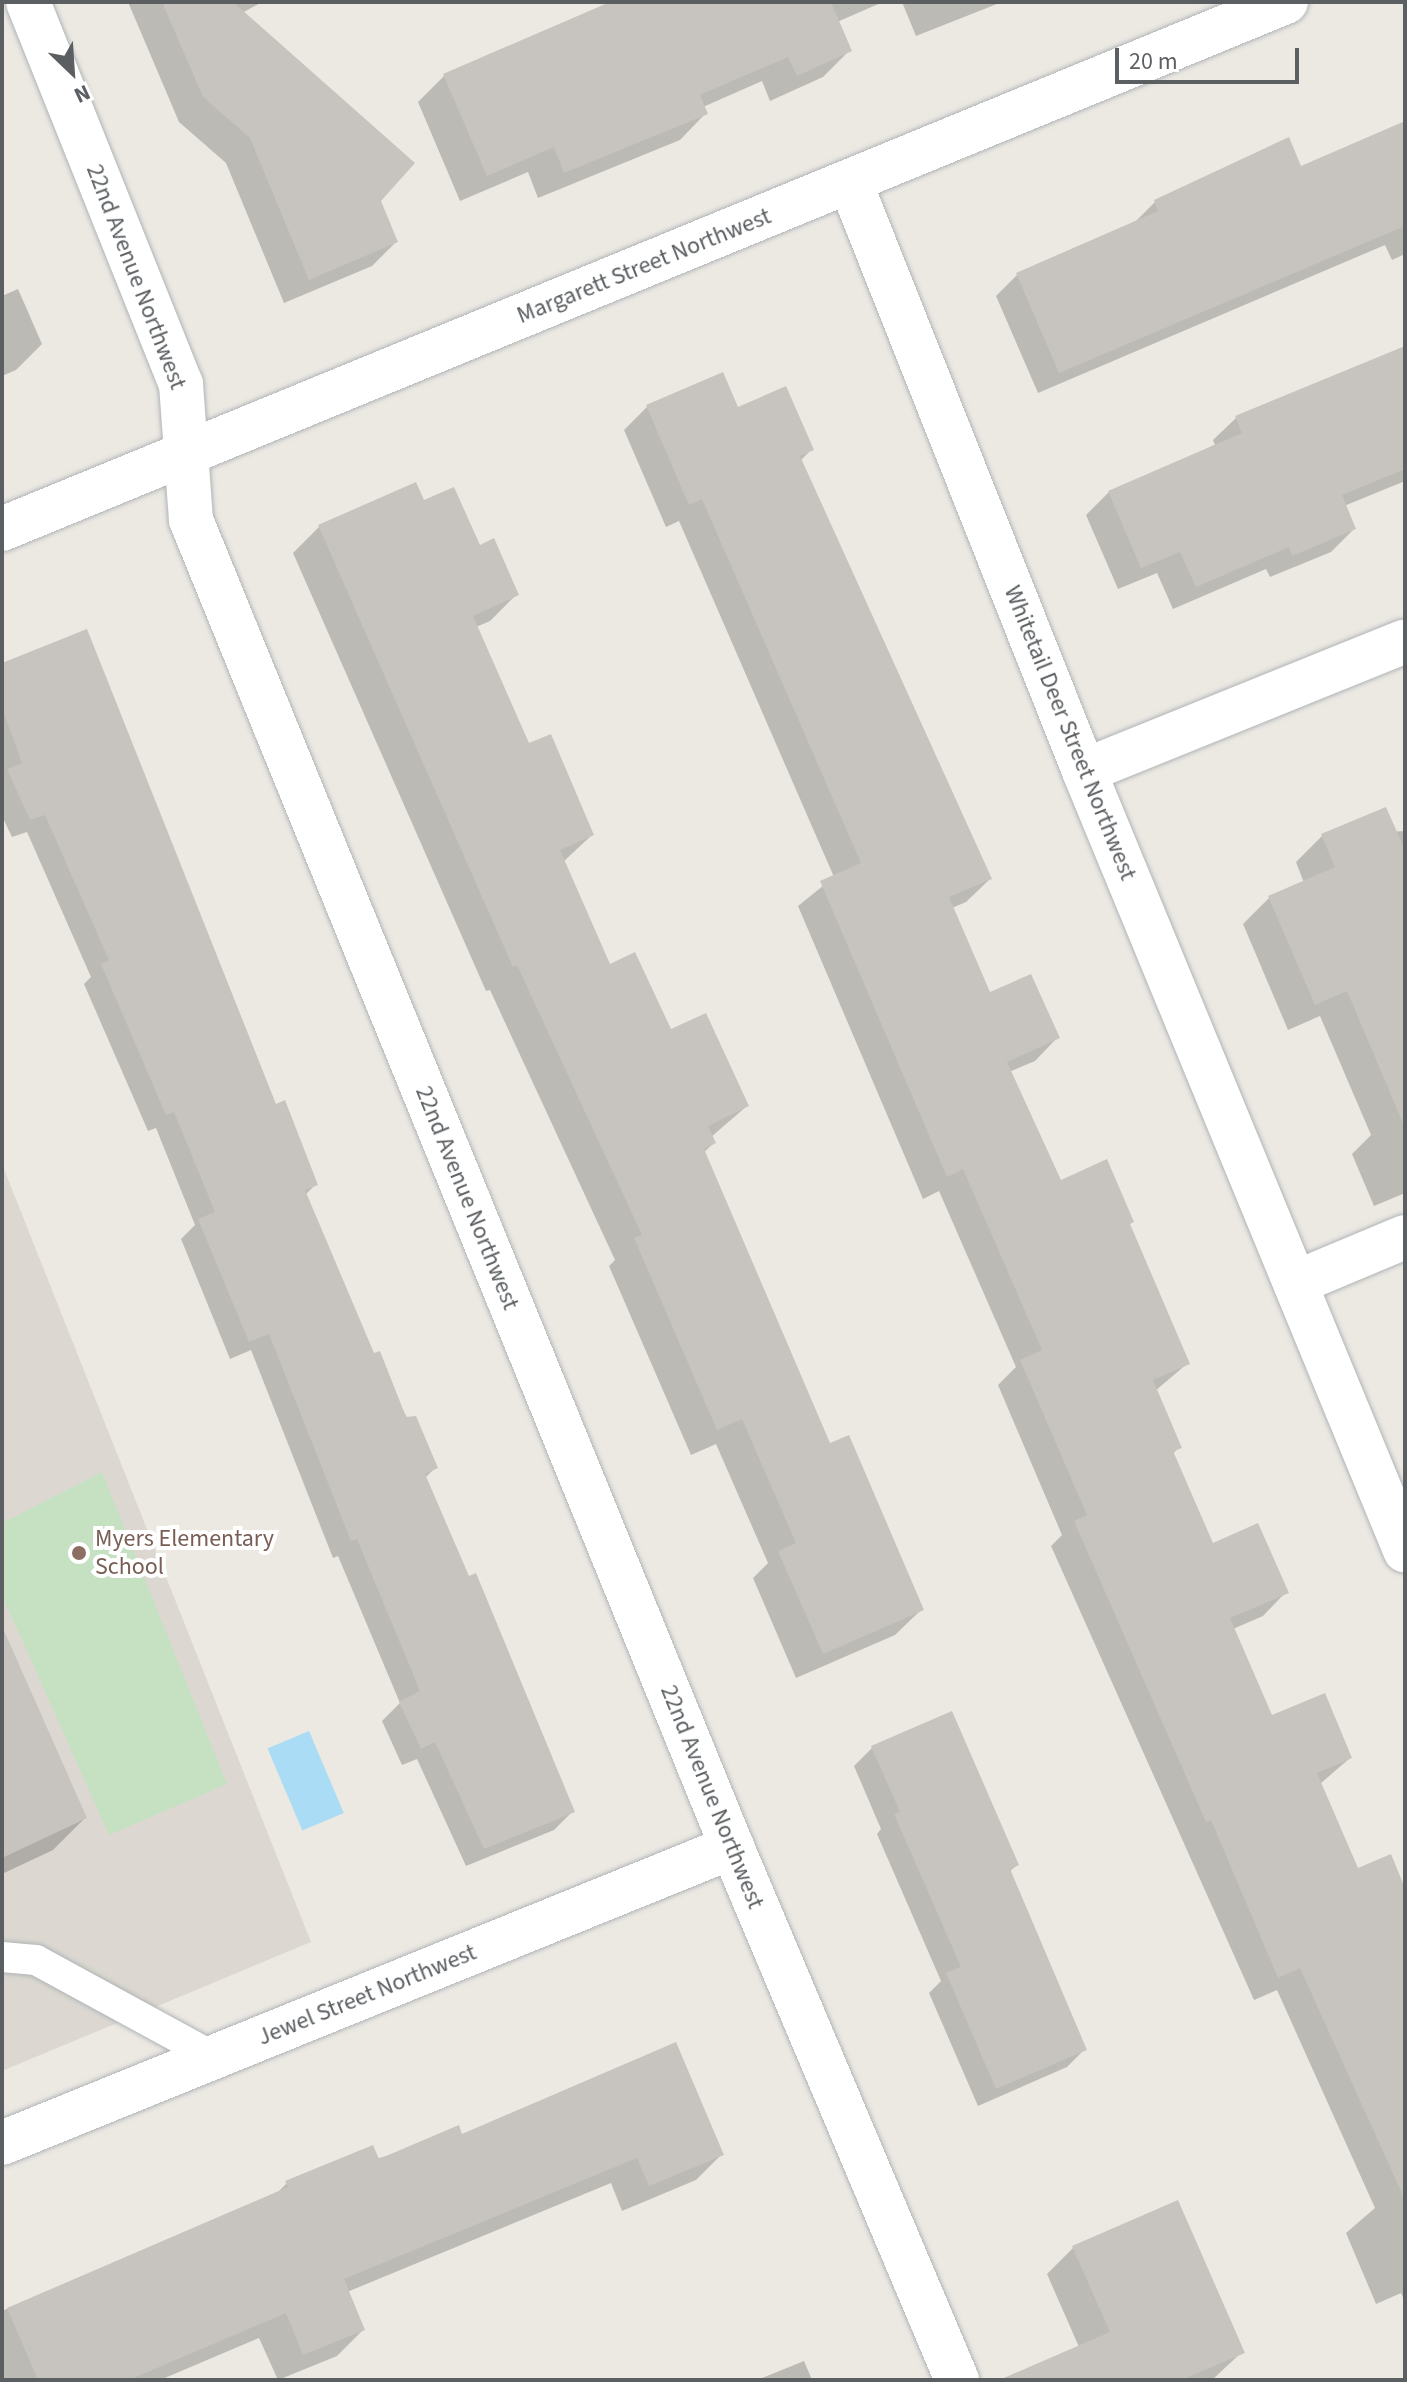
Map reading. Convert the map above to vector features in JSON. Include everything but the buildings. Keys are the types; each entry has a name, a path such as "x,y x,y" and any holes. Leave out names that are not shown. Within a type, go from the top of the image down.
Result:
{"street":[{"name":"22nd Avenue Northwest","path":"28,2 181,384 191,520 732,1847 957,2380"},
{"name":"Margarett Street Northwest","path":"2,529 1286,2"},
{"name":"Whitetail Deer Street Northwest","path":"850,182 1084,771 1405,1550"},
{"path":"1084,771 1405,641"},
{"path":"1295,1283 1405,1237"},
{"name":"Jewel Street Northwest","path":"2,2143 732,1847"}],"lane":[{"path":"2,1957 36,1960 214,2057"}],"shaded area":[{"name":"Myers Elementary School","path":"2,1164 311,1942 2,2071"}],"green space":[{"path":"102,1472 227,1784 109,1835 2,1595 2,1523"}],"water":[{"path":"309,1731 344,1813 302,1831 268,1749"}],"place":[{"name":"Myers Elementary School","path":"79,1553"}]}
